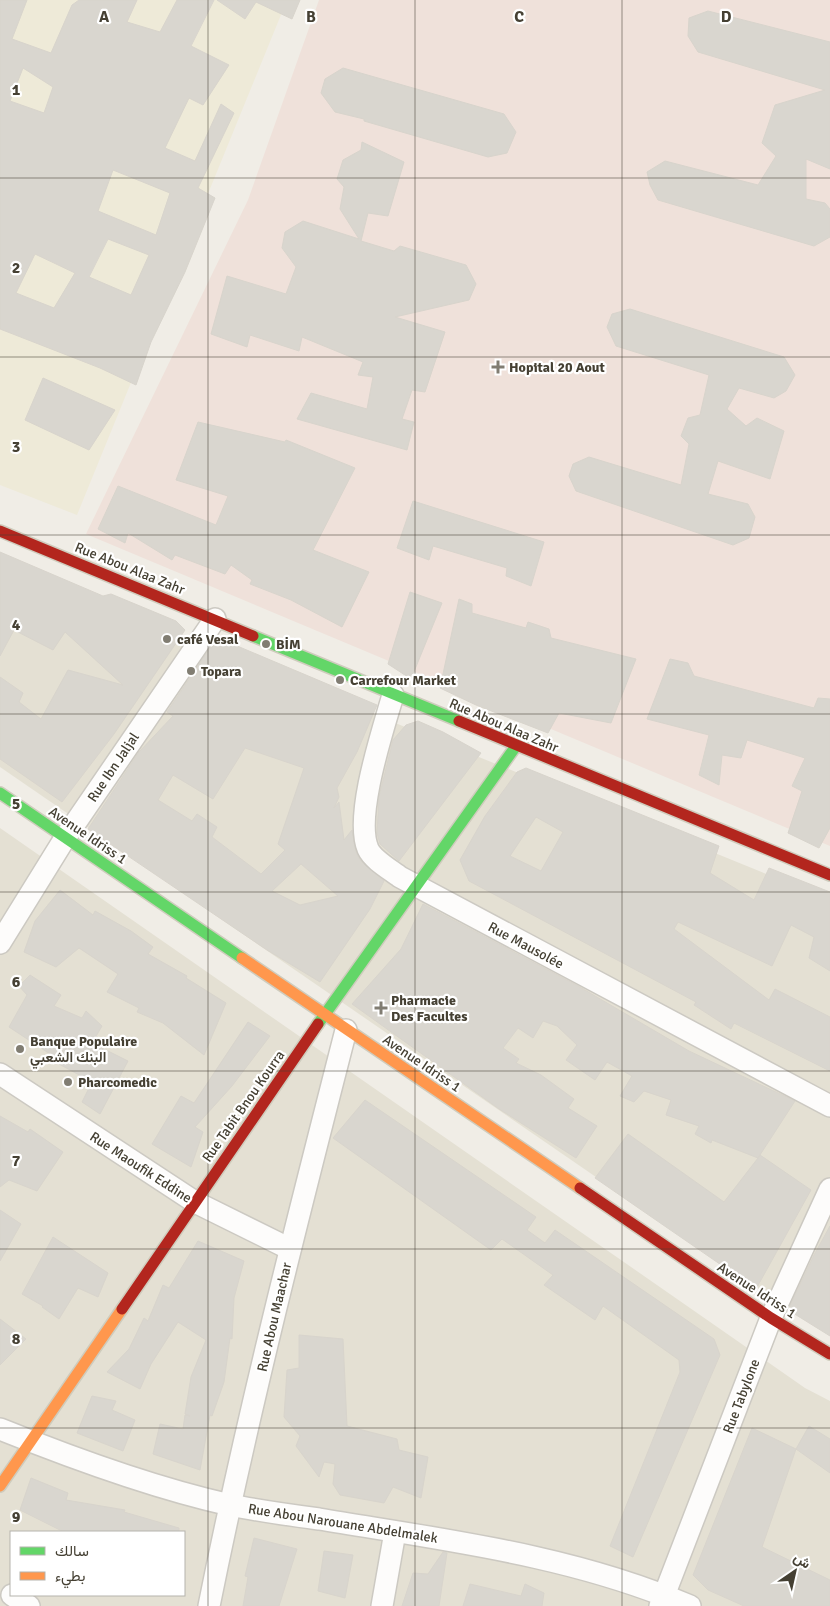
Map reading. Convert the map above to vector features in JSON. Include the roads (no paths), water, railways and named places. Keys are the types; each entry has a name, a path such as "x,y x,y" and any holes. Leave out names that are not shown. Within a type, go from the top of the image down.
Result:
{"street":[{"name":"Rue Abou Alaa Zahr","path":"0,531 830,875"},
{"name":"Rue Ibn Jaljal","path":"0,943 65,838 214,619"},
{"name":"Rue Mausolée","path":"393,695 372,774 366,807 364,829 369,850 400,877 418,887 830,1106"},
{"name":"Rue Tabit Bnou Kourra","path":"0,1486 324,1015 418,887 516,746"},
{"name":"Avenue Idriss 1","path":"0,793 771,1318 830,1354"},
{"name":"Rue Abou Maachar","path":"209,1606 229,1505 290,1248 346,1030"},
{"name":"Rue Maoufik Eddine","path":"0,1074 195,1202 290,1248"},
{"name":"Rue Tabylone","path":"662,1600 771,1318 830,1189"},
{"name":"Rue Abou Narouane Abdelmalek","path":"0,1429 116,1472 229,1505 488,1546 562,1563 662,1600 690,1606"},
{"path":"382,1606 395,1532"},
{"path":"15,1596 29,1606"}],"place":[{"name":"Hopital 20 Aout","path":"498,367"},
{"name":"café Vesal","path":"167,639"},
{"name":"BİM","path":"266,644"},
{"name":"Topara","path":"191,671"},
{"name":"Carrefour Market","path":"340,680"},
{"name":"Pharmacie Des Facultes","path":"381,1008"},
{"name":"Banque Populaire البنك الشعبي","path":"20,1049"},
{"name":"Pharcomedic","path":"68,1082"}]}
